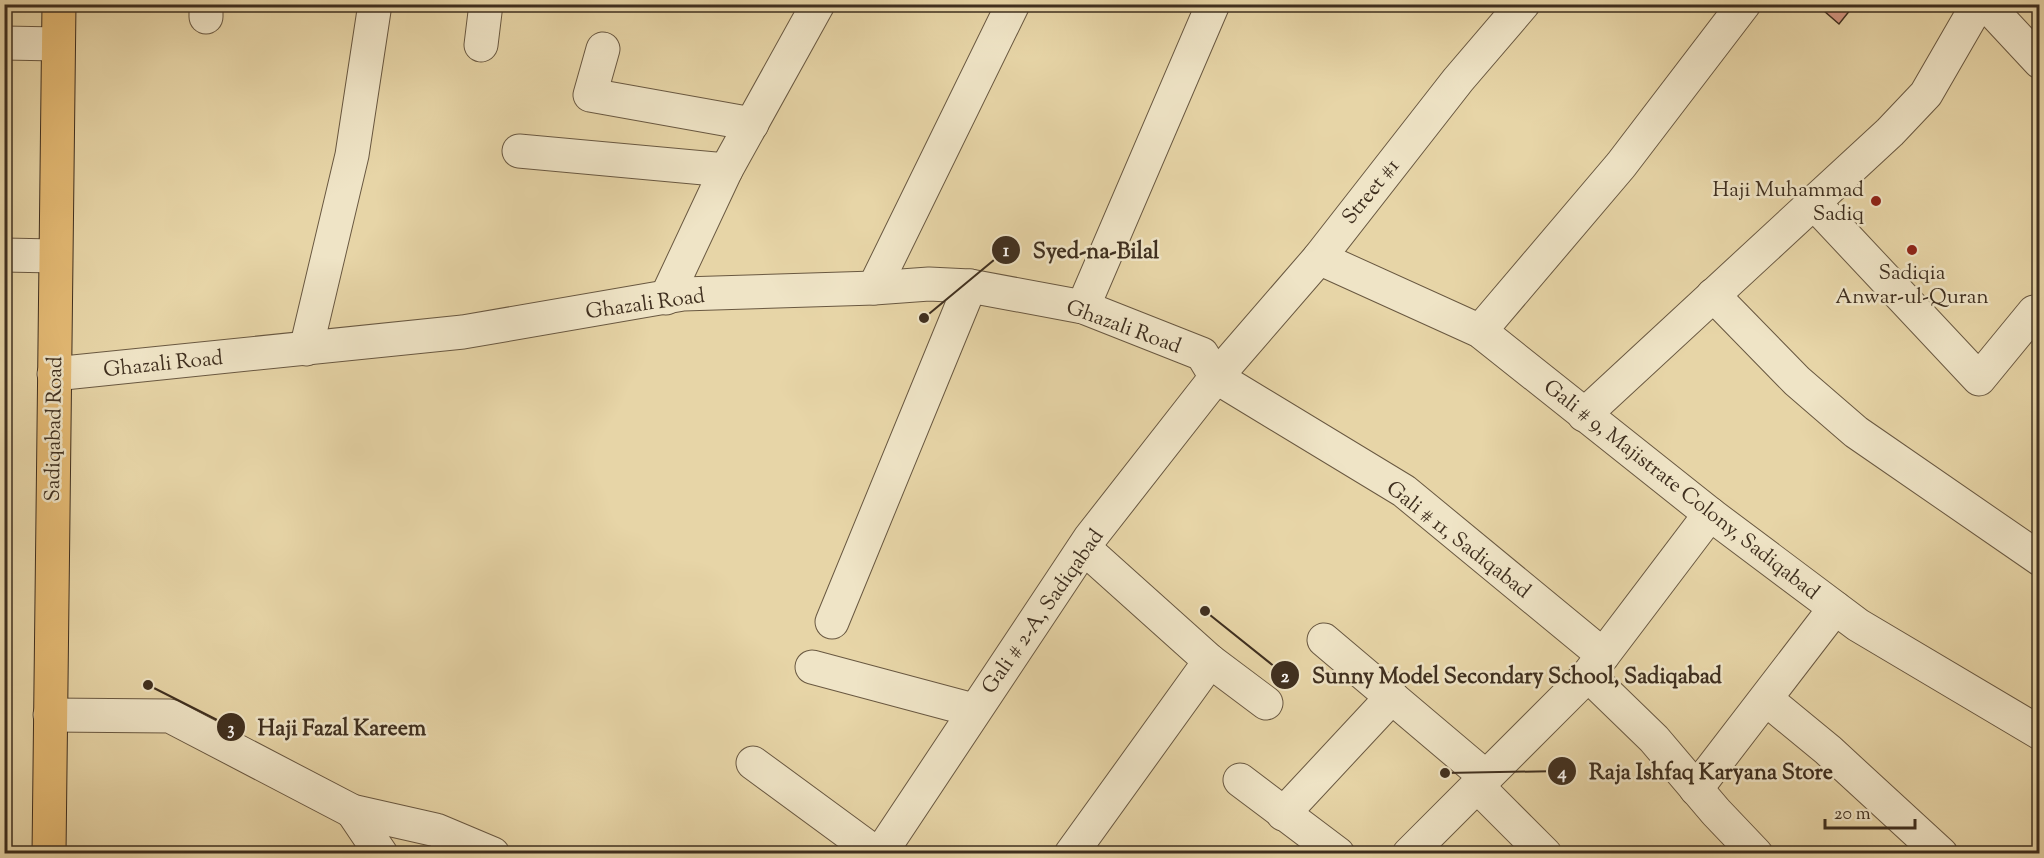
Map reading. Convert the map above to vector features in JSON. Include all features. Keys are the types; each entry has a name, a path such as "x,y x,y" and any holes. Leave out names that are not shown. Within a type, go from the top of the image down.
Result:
{"main road":[{"name":"Sadiqabad Road","path":"49,854 59,4"}],"street":[{"path":"306,349 352,155 375,4"},
{"path":"481,45 486,4"},
{"path":"666,298 726,171 818,4"},
{"path":"874,288 1013,4"},
{"path":"1083,307 1213,4"},
{"name":"Street #1","path":"1216,377 1319,258 1458,80 1523,4"},
{"path":"1480,331 1621,165 1744,4"},
{"path":"1584,415 1890,132 1926,94 1978,4"},
{"path":"1986,4 2040,62"},
{"path":"4,43 58,44"},
{"path":"603,49 590,95 752,124"},
{"path":"519,151 726,171"},
{"path":"1813,202 1979,379 2038,311"},
{"path":"4,255 56,256"},
{"name":"Gali # 9, Majistrate Colony, Sadiqabad","path":"1319,258 1480,331 1710,514 1858,625 2040,733"},
{"name":"Ghazali Road","path":"54,374 463,332 683,294 929,284 970,286 1083,307 1202,354 1216,377"},
{"path":"832,622 970,286"},
{"path":"1713,295 1797,381 1856,432 2040,559"},
{"name":"Gali # 2-A, Sadiqabad","path":"878,854 1084,548 1216,377"},
{"name":"Gali # 11, Sadiqabad","path":"1216,377 1404,491 1595,665 1696,789 1756,854"},
{"path":"1409,854 1595,665 1710,514"},
{"path":"1084,548 1210,661 1266,703"},
{"path":"1696,789 1835,608"},
{"path":"1324,640 1392,697 1482,782 1541,852"},
{"path":"1071,854 1210,661"},
{"path":"812,668 974,710"},
{"path":"1283,814 1392,697"},
{"path":"1766,699 1828,750 1941,854"},
{"path":"50,715 170,716 352,811 436,830 493,854"},
{"path":"753,763 878,854"},
{"path":"1240,780 1338,854"},
{"path":"352,811 381,854"}],"building":[{"path":"1816,4 1855,4 1839,24"}],"place":[{"name":"Haji Muhammad Sadiq","path":"1876,201"},
{"name":"Sadiqia Anwar-ul-Quran","path":"1912,250"},
{"name":"Syed-na-Bilal","path":"924,318"},
{"name":"Sunny Model Secondary School, Sadiqabad","path":"1205,611"},
{"name":"Haji Fazal Kareem","path":"148,685"},
{"name":"Raja Ishfaq Karyana Store","path":"1445,773"}]}
